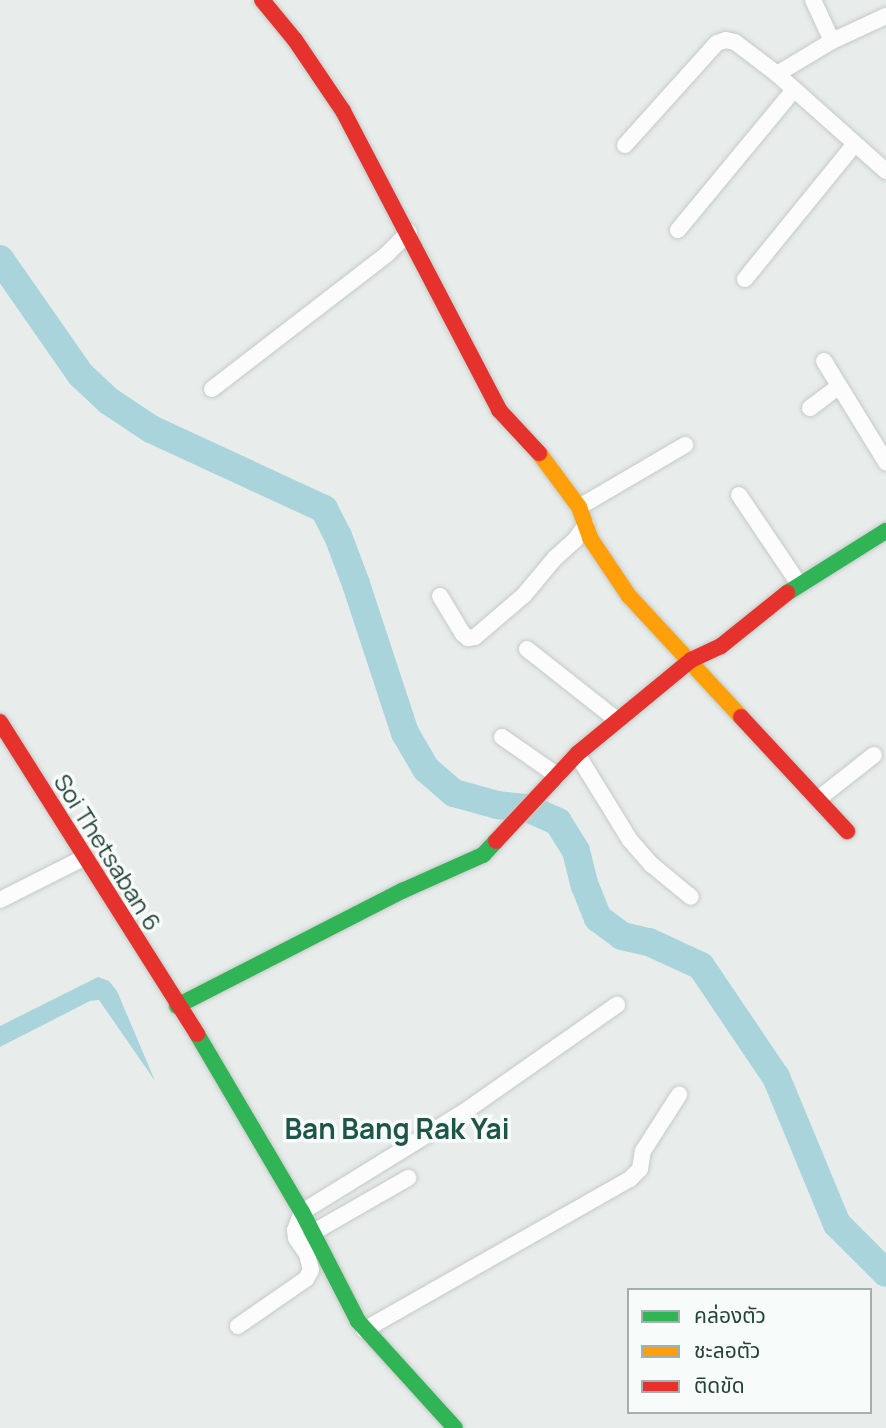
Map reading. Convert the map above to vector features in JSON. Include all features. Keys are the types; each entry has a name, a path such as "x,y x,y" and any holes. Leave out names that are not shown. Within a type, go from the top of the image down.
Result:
{"street":[{"path":"262,0 295,40 343,111 409,232 478,374 499,410 555,471 579,507 608,568 629,596 847,831"},
{"path":"813,0 832,41"},
{"path":"777,74 832,41 886,16"},
{"path":"625,145 718,43 735,41 777,74 886,171"},
{"path":"678,230 794,90"},
{"path":"745,279 854,145"},
{"path":"212,389 387,254 409,232"},
{"path":"824,361 886,462"},
{"path":"810,408 839,386"},
{"path":"579,507 685,445"},
{"path":"739,495 799,584"},
{"path":"440,596 463,634 468,638 475,637 524,595 586,525"},
{"path":"177,1006 402,891 483,855 577,754 691,660 721,646 799,584 886,531"},
{"path":"527,649 617,720"},
{"name":"Soi Thetsaban 6","path":"0,722 177,1006 237,1097 364,1330 455,1428"},
{"path":"502,737 558,776"},
{"path":"577,754 630,840 652,865 691,897"},
{"path":"818,799 874,755"},
{"path":"0,900 85,857"},
{"path":"238,1325 306,1279 311,1270 307,1254 296,1238 295,1230 302,1212 464,1112 617,1005"},
{"path":"364,1330 630,1180 640,1169 643,1151 679,1095"},
{"path":"313,1233 408,1178"}],"water":[{"path":"98,977 109,981 117,991 155,1081 99,1000 90,1001 0,1047 0,1026"}],"waterway":[{"path":"0,259 81,375 109,401 151,429 324,509 338,536 356,584 405,733 426,769 454,793 497,805 527,808 558,822 576,851 585,886 598,918 622,936 649,942 701,966 776,1077 837,1224 886,1273"}],"traffic: fast":[{"path":"787,593 886,531"},
{"path":"177,1006 402,891 483,855 496,841"},
{"path":"197,1034 302,1212 358,1321 455,1428"}],"traffic: slow":[{"path":"539,453 579,507 590,538 629,596 741,717"}],"traffic: jam":[{"path":"262,0 295,40 343,111 499,410 539,453"},
{"path":"496,841 577,754 691,660 721,646 787,593"},
{"path":"741,717 847,831"},
{"path":"0,722 197,1034"}],"district":[{"name":"Ban Bang Rak Yai","path":"397,1128"}]}
